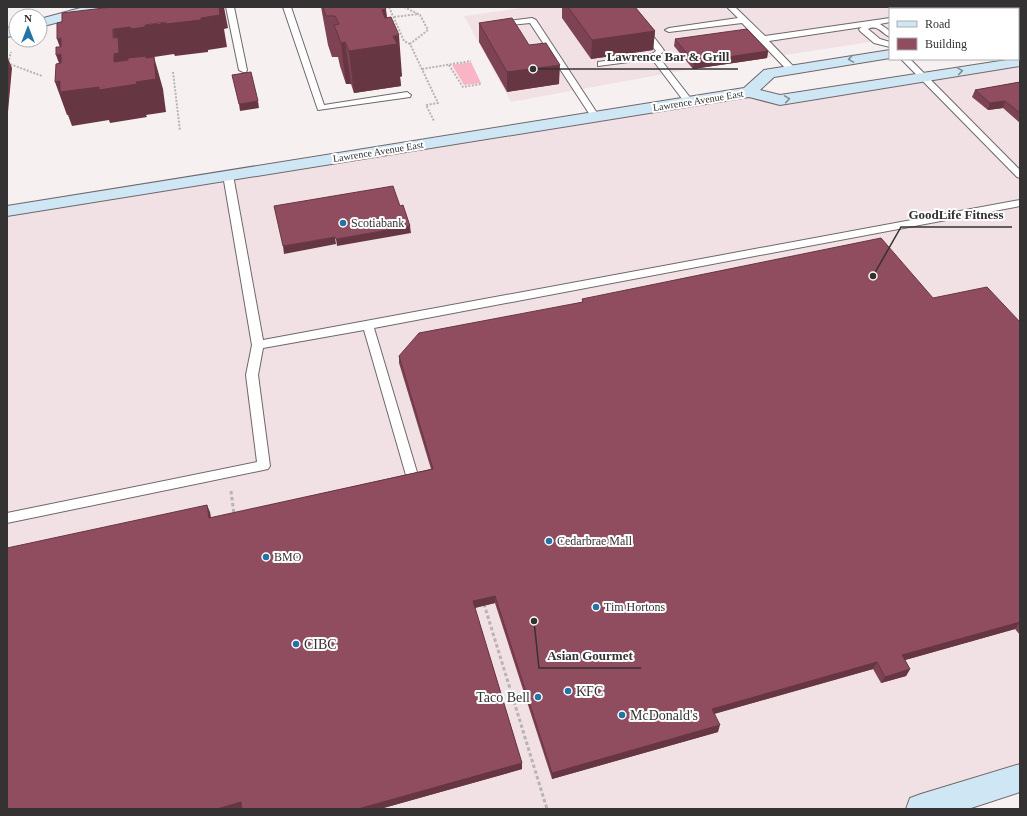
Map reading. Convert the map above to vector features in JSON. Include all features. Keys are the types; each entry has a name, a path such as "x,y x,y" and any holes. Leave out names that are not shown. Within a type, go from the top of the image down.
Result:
{"main road":[{"path":"48,22 100,7"},
{"name":"Lawrence Avenue East","path":"749,92 769,73 889,54"},
{"name":"Lawrence Avenue East","path":"7,211 749,92 780,100 1020,62"},
{"path":"921,809 1020,778"}],"lane":[{"path":"230,7 243,70"},
{"path":"287,7 321,108 407,95"},
{"path":"601,64 654,56 660,51 627,7"},
{"path":"731,7 791,69"},
{"path":"488,26 532,20 595,116"},
{"path":"668,30 744,20"},
{"path":"763,39 889,20"},
{"path":"869,24 880,26 889,33"},
{"path":"869,24 863,29 877,41 889,45"},
{"path":"654,56 689,102"},
{"path":"905,60 1020,175"},
{"path":"7,518 264,466 252,375 258,345 228,176"},
{"path":"258,345 368,326 1020,203"},
{"path":"368,326 409,468 421,503"}],"path":[{"path":"389,7 404,42 410,44 438,104 426,105 434,121"},
{"path":"404,7 419,14 428,30 410,44"},
{"path":"394,17 419,14"},
{"path":"12,48 7,63 42,76"},
{"path":"422,69 471,61"},
{"path":"449,65 463,87 481,84"},
{"path":"173,72 180,131"},
{"path":"228,473 235,520"},
{"path":"482,599 547,809"}],"shaded area":[{"path":"528,7 1020,7 1020,19 1019,8 889,8 889,39 686,70 511,102 464,16"},
{"path":"471,62 481,83 464,85 452,65"},
{"path":"1020,62 1020,778 921,809 7,809 7,211 749,92 780,100"}],"building":[{"path":"112,7 219,7 220,15 201,18 201,20 166,24 166,22 131,29 130,27 113,29 113,38 118,37 119,53 114,54 114,62 128,60 128,58 146,56 146,58 154,57 156,79 136,82 137,84 99,90 99,87 60,92 60,81 55,82 56,64 61,63 61,54 56,55 56,47 61,47 61,38 57,39 57,23 62,22 62,13"},
{"path":"323,7 385,7 386,9 382,10 385,18 391,17 399,35 393,36 397,44 349,51 345,42 341,43 334,25 339,24 335,16 326,16"},
{"path":"568,7 635,7 655,31 592,40"},
{"path":"932,7 1004,8 934,8"},
{"path":"512,18 529,45 546,43 560,65 507,72 479,23"},
{"path":"747,29 768,51 694,62 675,39"},
{"path":"251,72 258,101 239,104 232,75"},
{"path":"1020,82 1020,113 1005,101 990,103 975,90"},
{"name":"Scotiabank","path":"393,186 400,206 403,205 410,226 336,239 335,237 283,246 274,206"},
{"name":"Cedarbrae Mall","path":"881,238 933,298 987,287 1020,322 1020,622 902,655 910,669 885,677 877,662 712,709 720,725 552,773 495,596 473,601 522,763 358,809 242,809 241,802 217,809 7,809 7,548 207,505 209,518 433,469 399,356 419,333 583,302 582,299"}],"place":[{"name":"Lawrence Bar & Grill","path":"533,69"},
{"name":"Scotiabank","path":"343,223"},
{"name":"GoodLife Fitness","path":"873,276"},
{"name":"Cedarbrae Mall","path":"549,541"},
{"name":"BMO","path":"266,557"},
{"name":"Tim Hortons","path":"596,607"},
{"name":"Asian Gourmet","path":"534,621"},
{"name":"CIBC","path":"296,644"},
{"name":"KFC","path":"568,691"},
{"name":"Taco Bell","path":"538,697"},
{"name":"McDonald's","path":"622,715"}]}
